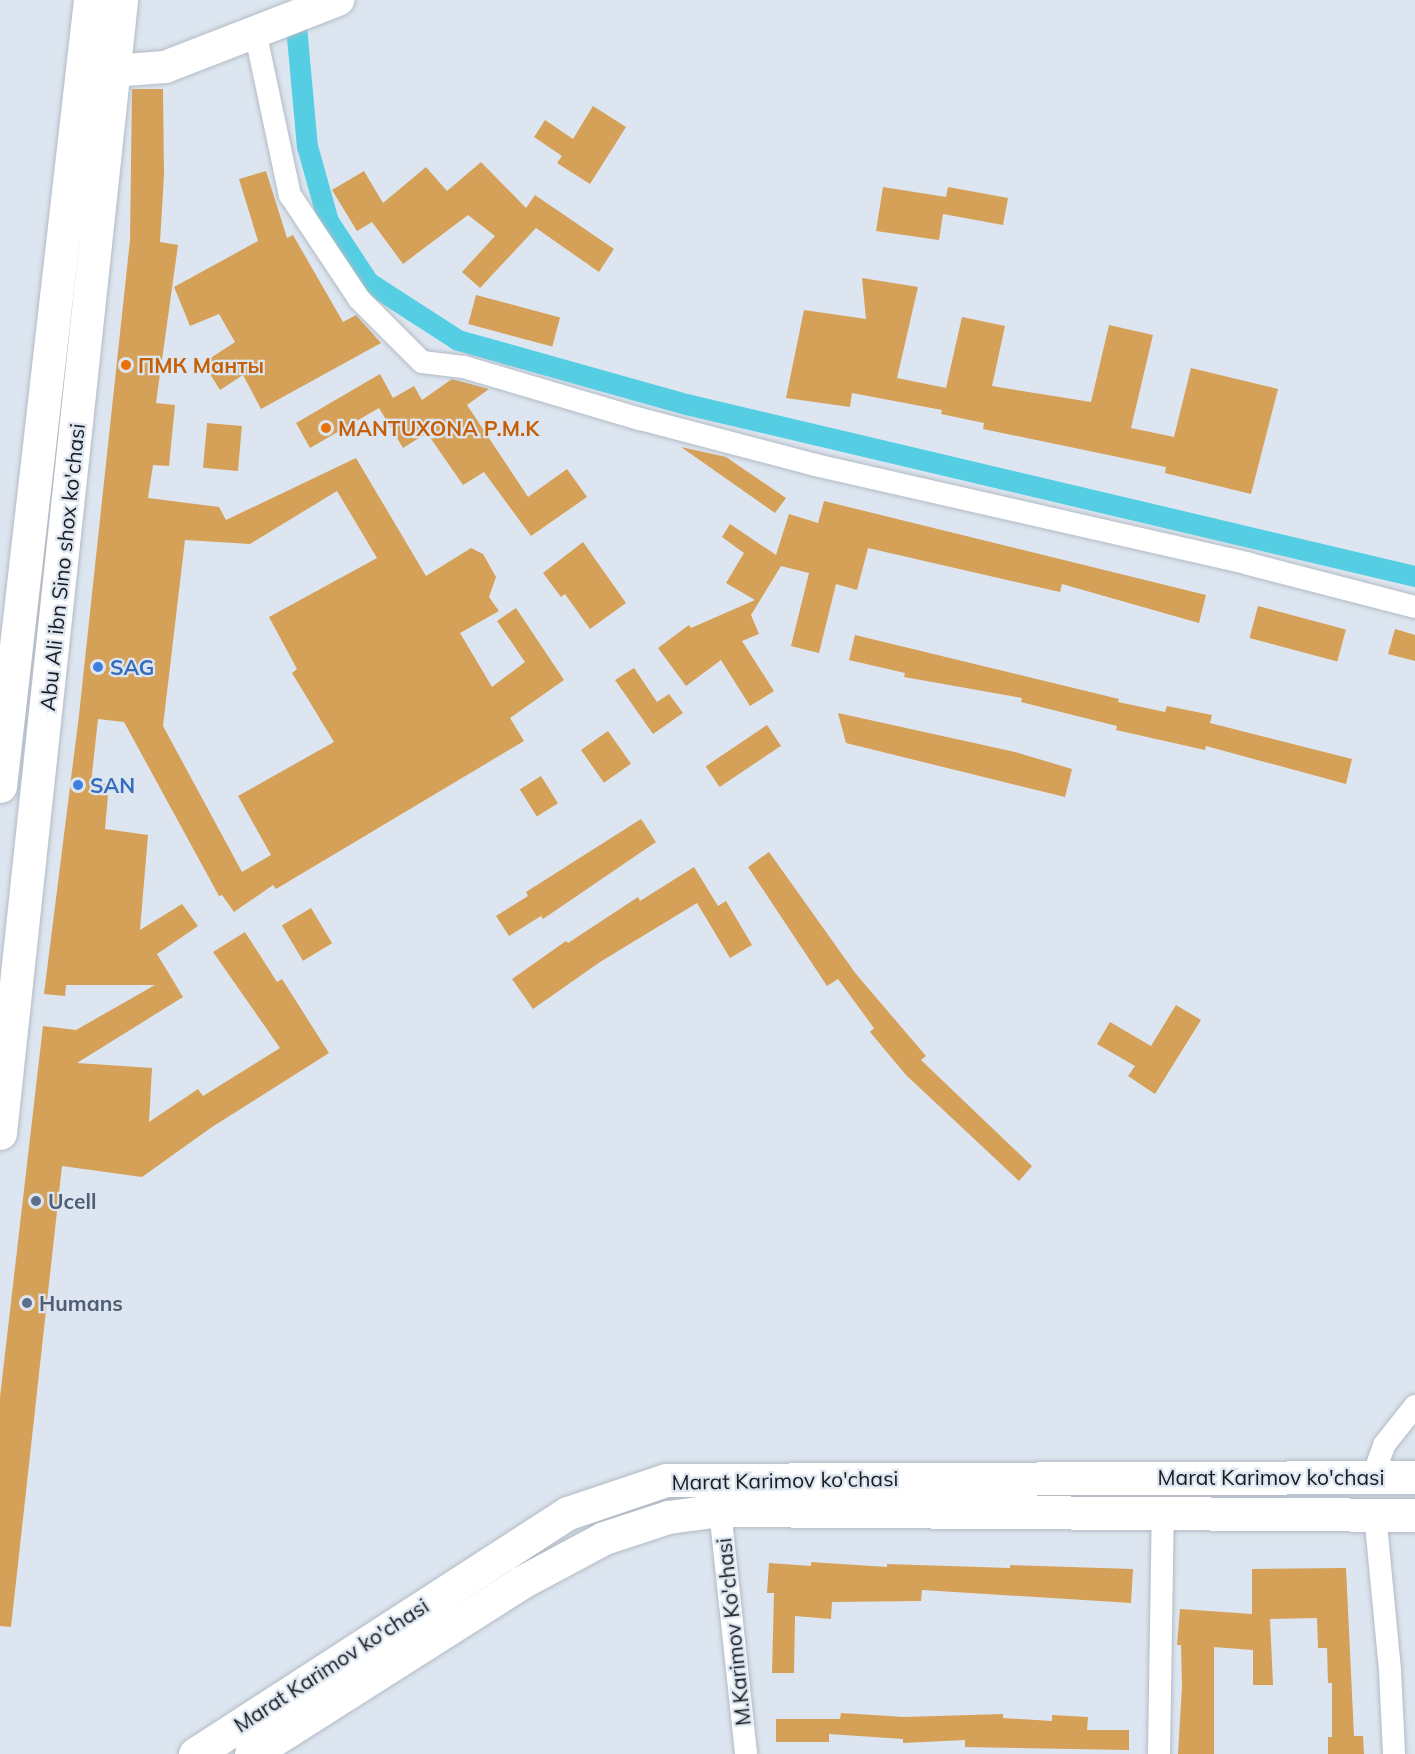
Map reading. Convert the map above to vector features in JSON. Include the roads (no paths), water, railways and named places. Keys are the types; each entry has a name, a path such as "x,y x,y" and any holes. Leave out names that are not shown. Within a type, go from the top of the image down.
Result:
{"main road":[{"name":"Abu Ali ibn Sino shox ko'chasi","path":"0,1134 86,351 98,70 90,0"},
{"name":"Abu Ali ibn Sino shox ko'chasi","path":"0,786 98,70 121,0"},
{"name":"Marat Karimov ko'chasi","path":"195,1754 568,1513 666,1480 1415,1477"},
{"name":"Marat Karimov ko'chasi","path":"251,1754 520,1583 604,1538 668,1517 720,1510 1415,1515"}],"street":[{"path":"98,70 165,67 338,0"},
{"path":"255,31 290,195 359,299 422,362 464,367 639,419 815,465 1249,564 1415,607"},
{"path":"1373,1476 1384,1445 1415,1406"},
{"name":"M.Karimov Ko'chasi","path":"720,1510 746,1754"},
{"path":"1159,1754 1163,1512"},
{"path":"1375,1514 1390,1671 1394,1754"}],"waterway":[{"path":"296,26 307,146 328,221 368,282 458,340 686,404 1415,576"}],"place":[{"name":"ПМК Манты","path":"126,365"},
{"name":"MANTUXONA P.M.K","path":"326,428"},
{"name":"SAG","path":"98,667"},
{"name":"SAN","path":"78,785"},
{"name":"Ucell","path":"36,1201"},
{"name":"Humans","path":"27,1303"}]}
